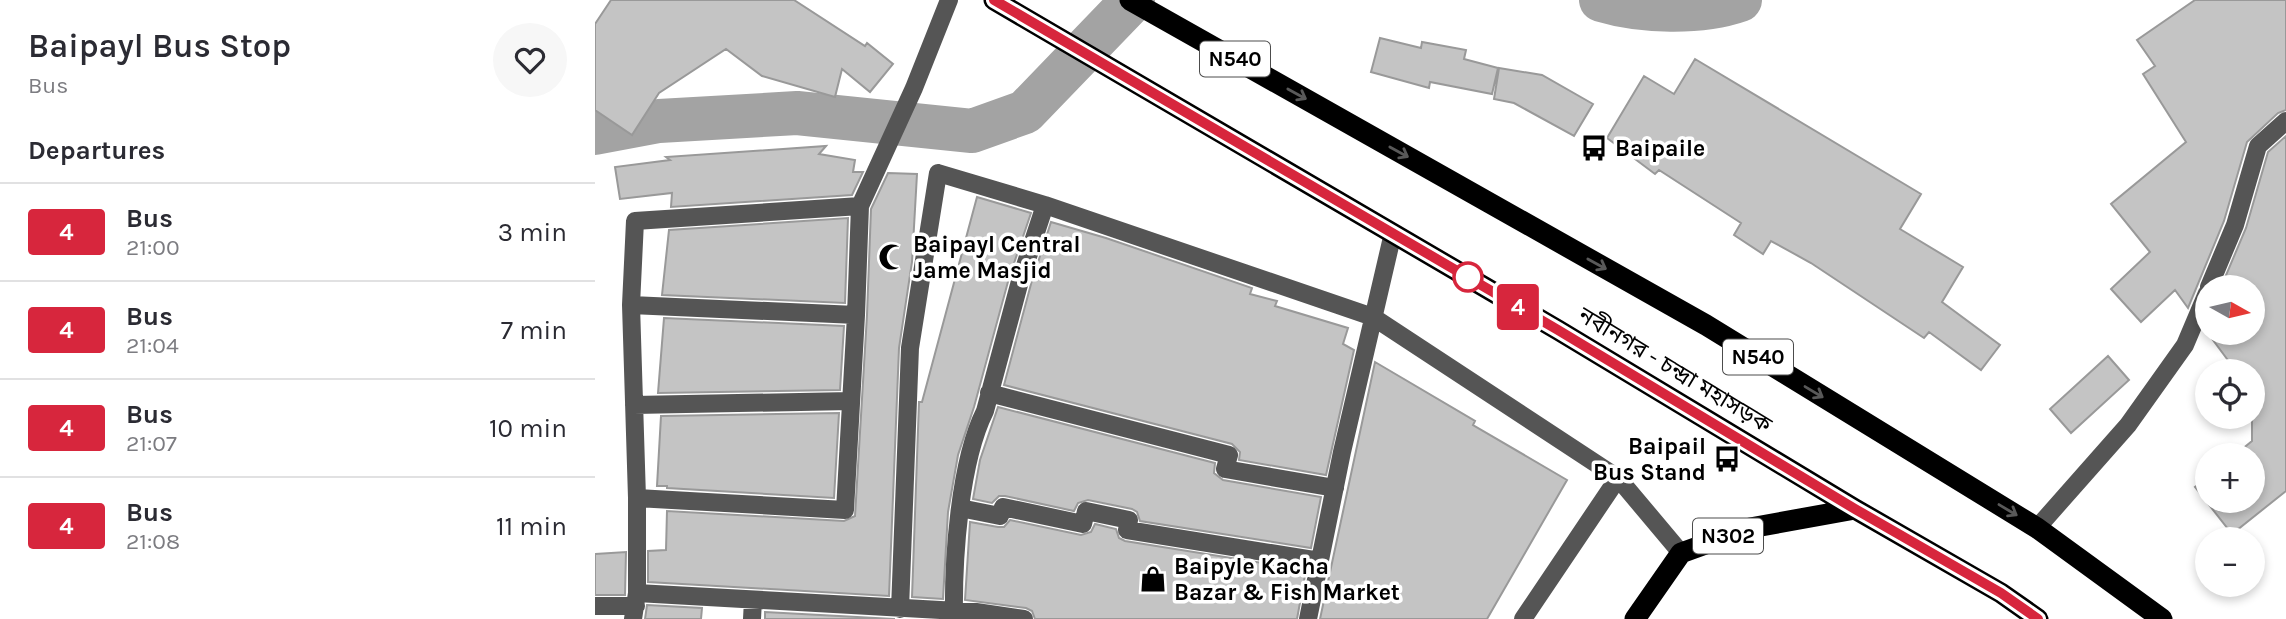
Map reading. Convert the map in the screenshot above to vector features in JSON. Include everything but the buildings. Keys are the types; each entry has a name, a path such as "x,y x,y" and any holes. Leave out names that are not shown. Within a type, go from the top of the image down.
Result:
{"highway":[{"name":"নবীনগর - চন্দ্রা মহাসড়ক","path":"994,0 2001,593 2038,619"},
{"name":"N540","path":"1131,0 1706,325 2037,528 2162,619"},
{"name":"N302","path":"1635,619 1681,553 1750,528 1855,509"}],"street":[{"path":"637,498 845,510 860,206 914,88 950,0"},
{"path":"2214,275 2235,225 2258,146 2286,121"},
{"path":"900,609 909,348 938,173 1045,205 1373,317 1618,478 1681,553"},
{"path":"954,615 960,508 977,428 985,411 1020,281 1045,205"},
{"path":"635,606 637,498 631,305 635,221 860,206"},
{"path":"1308,619 1393,233"},
{"path":"631,305 856,315"},
{"path":"2037,528 2128,425 2185,345 2195,321"},
{"path":"989,393 1229,455 1225,469 1335,488"},
{"path":"634,405 851,401"},
{"path":"1523,619 1618,478"},
{"path":"960,508 1000,516 1003,506 1083,524 1086,511 1129,520 1127,530 1320,561"},
{"path":"752,619 753,600"},
{"path":"595,606 753,600 862,613 900,609 954,615 976,612 1024,619"}],"waterway":[{"path":"595,133 659,121 797,113 972,131 1025,112 1133,0"},
{"path":"1601,0 1634,7 1671,10 1707,8 1740,0"}],"bus line":[{"name":"4","path":"994,0 1558,330 1855,509 2001,593 2038,619"}],"place":[{"name":"Baipaile","path":"1594,148"},
{"name":"Baipayl Central Jame Masjid","path":"892,257"},
{"name":"Baipail Bus Stand","path":"1727,459"},
{"name":"Baipyle Kacha Bazar & Fish Market","path":"1153,579"}]}
